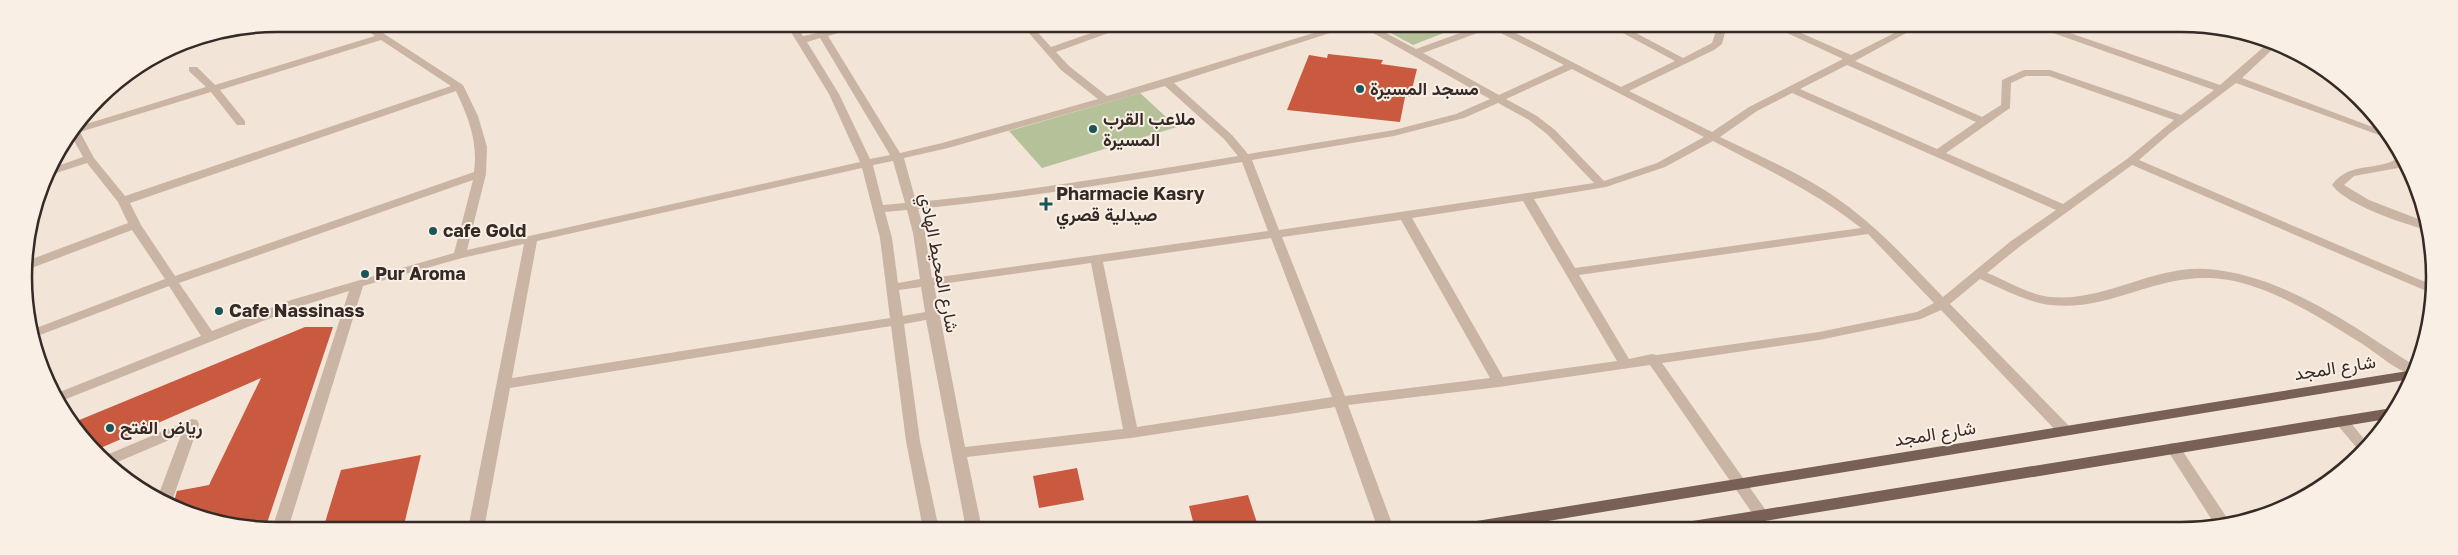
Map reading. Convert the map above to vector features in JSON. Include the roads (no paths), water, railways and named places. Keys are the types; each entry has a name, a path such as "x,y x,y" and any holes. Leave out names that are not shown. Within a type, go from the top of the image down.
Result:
{"main road":[{"name":"شارع المجد","path":"1507,522 2405,375"},
{"path":"1724,522 2384,414"}],"street":[{"path":"375,32 459,87 480,136 480,174 459,255"},
{"path":"796,32 834,94 867,165 879,209 894,287 896,320 913,441 930,522"},
{"path":"801,40 815,32"},
{"name":"شارع المحيط الهادي","path":"820,32 898,158 919,233 932,315 973,522"},
{"path":"1032,32 1065,68 1106,100"},
{"path":"1049,51 1102,32"},
{"path":"63,396 296,303 357,284 459,255 898,158 1106,100 1328,32"},
{"path":"1377,32 1501,99 1550,132 1602,185"},
{"path":"1415,53 1473,32"},
{"path":"1505,32 1711,138 1811,187 1837,203 1871,230 2065,431"},
{"path":"1626,32 1684,62"},
{"path":"1620,91 1684,62 1717,44 1719,32"},
{"path":"1787,32 1984,122"},
{"path":"894,287 926,281 1097,260 1405,216 1602,185 1660,166 1711,138 1753,109 1903,32"},
{"path":"2059,32 2222,89"},
{"path":"83,128 382,37"},
{"path":"958,453 1131,433 1340,401 1500,382 1652,358 1819,336 1880,325 1921,315 1942,304 2064,209 2131,161 2235,79 2268,49"},
{"path":"879,209 1078,185 1246,159 1429,126 1460,116 1501,99 1571,66"},
{"path":"193,69 213,88 241,123"},
{"path":"1938,153 2006,106 2006,82 2024,73 2035,72 2071,79 2183,119"},
{"path":"2235,79 2378,132"},
{"path":"1167,82 1228,137 1246,159 1340,401 1383,522"},
{"path":"123,201 459,87"},
{"path":"1792,89 2064,209"},
{"path":"77,137 89,159 123,201 134,225 209,338"},
{"path":"58,169 89,159"},
{"path":"2131,161 2425,287"},
{"path":"2397,163 2387,168 2355,172 2341,180 2338,185 2341,189 2360,200 2419,223"},
{"path":"39,331 172,281 480,174"},
{"path":"1527,198 1625,363"},
{"path":"1405,216 1500,382"},
{"path":"33,263 134,225"},
{"path":"1571,272 1871,230"},
{"path":"477,522 531,240"},
{"path":"1097,260 1131,433"},
{"path":"1979,274 2032,297 2051,301 2091,299 2152,280 2180,274 2224,275 2247,280 2315,311 2408,367"},
{"path":"282,522 357,284"},
{"path":"503,384 932,315"},
{"path":"1652,358 1762,516"},
{"path":"2341,421 2360,444"},
{"path":"112,459 192,424 166,496"},
{"path":"2173,448 2219,519"}],"place":[{"name":"مسجد المسيرة","path":"1360,89"},
{"name":"ملاعب القرب المسيرة","path":"1093,129"},
{"name":"Pharmacie Kasry صيدلية قصري","path":"1046,204"},
{"name":"cafe Gold","path":"433,231"},
{"name":"Pur Aroma","path":"365,274"},
{"name":"Cafe Nassinass","path":"219,311"},
{"name":"رياض الفتح","path":"110,428"}]}
